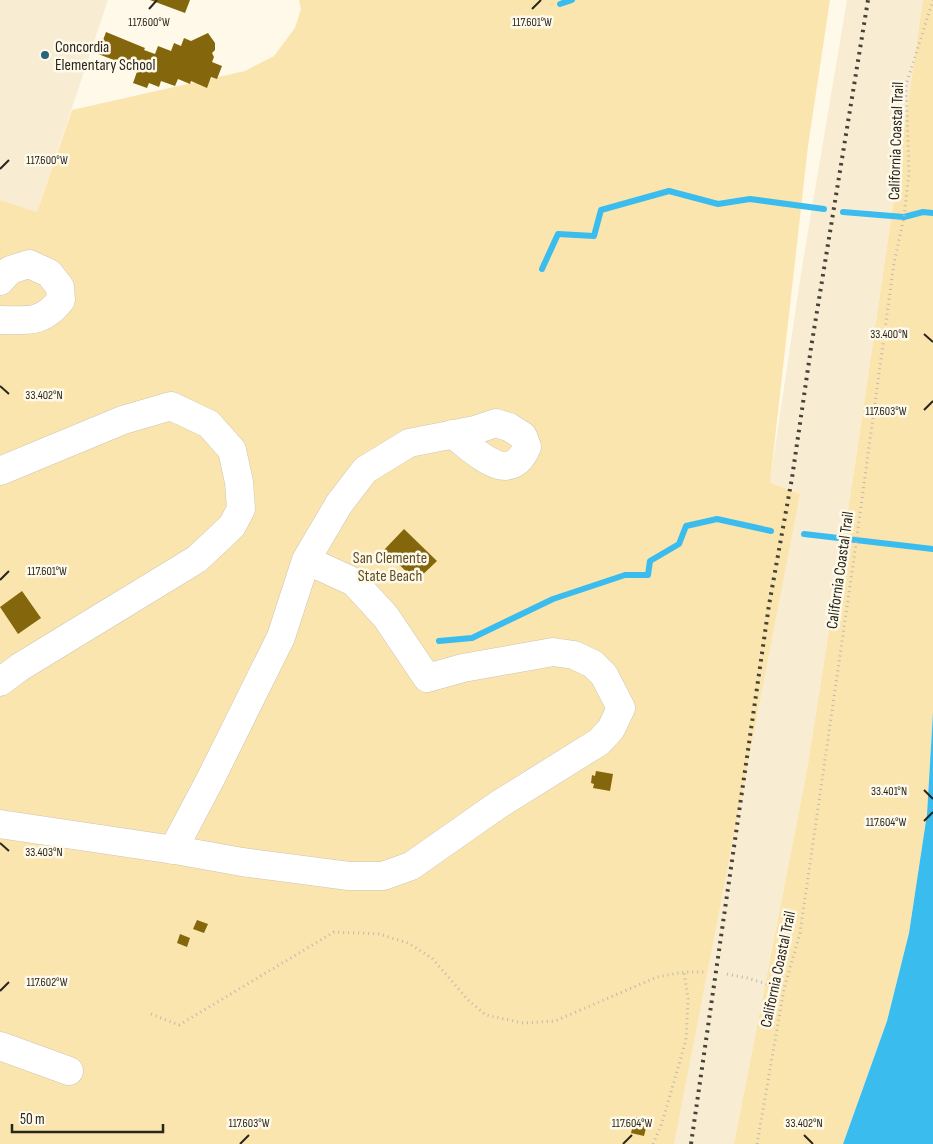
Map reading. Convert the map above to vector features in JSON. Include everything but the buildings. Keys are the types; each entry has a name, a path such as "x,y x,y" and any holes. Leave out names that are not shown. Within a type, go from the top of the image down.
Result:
{"lane":[{"path":"0,281 10,270 29,264 49,273 60,287 61,300 52,312 40,318 0,320"},
{"path":"0,471 123,420 171,406 209,424 232,450 238,482 240,509 232,526 197,559 20,667 0,682"},
{"path":"173,850 281,637 306,560 339,504 365,470 409,443 452,434"},
{"path":"0,824 242,862 349,876 383,876 411,866 498,805 599,742 616,722 622,708 604,675 593,664 574,656 553,652 463,668 427,678 386,617 354,582 306,560"},
{"path":"0,1046 69,1071"}],"path":[{"name":"California Coastal Trail","path":"756,1144 784,989 800,933 894,263 904,217 909,173 906,85 933,0"},
{"path":"151,1014 179,1025 334,932 379,934 408,943 432,958 468,1000 486,1015 523,1023 555,1021 657,977 684,972 707,972"},
{"path":"653,1144 662,1123 686,1040 688,999 684,972"},
{"path":"727,974 784,989"}],"shaded area":[{"name":"Concordia Elementary School","path":"0,0 108,0 37,212 0,200"},
{"path":"847,0 923,0 855,465 807,770 734,1144 671,1144 802,267"}],"green space":[{"name":"San Clemente State Beach","path":"299,0 830,0 808,146 770,483 800,494 674,1144 0,1144 0,200 37,212 72,110 245,71 274,56 295,28 301,9"},
{"path":"923,0 933,0 933,712 927,814 909,933 887,1021 843,1144 734,1144 807,770 855,465"}],"water":[{"path":"933,712 933,1144 843,1144 887,1021 909,933 927,814"}],"waterway":[{"path":"560,4 572,0"},
{"path":"542,269 558,234 594,236 601,210 669,191 718,204 750,199 824,209"},
{"path":"843,212 904,217 923,212 933,213"},
{"path":"439,641 472,638 553,599 625,575 648,575 650,561 679,544 686,526 717,519 771,531"},
{"path":"804,534 933,549"}],"railway":[{"path":"691,1144 769,605 792,478 811,348 868,0"}],"place":[{"name":"Concordia Elementary School","path":"45,55"}]}
